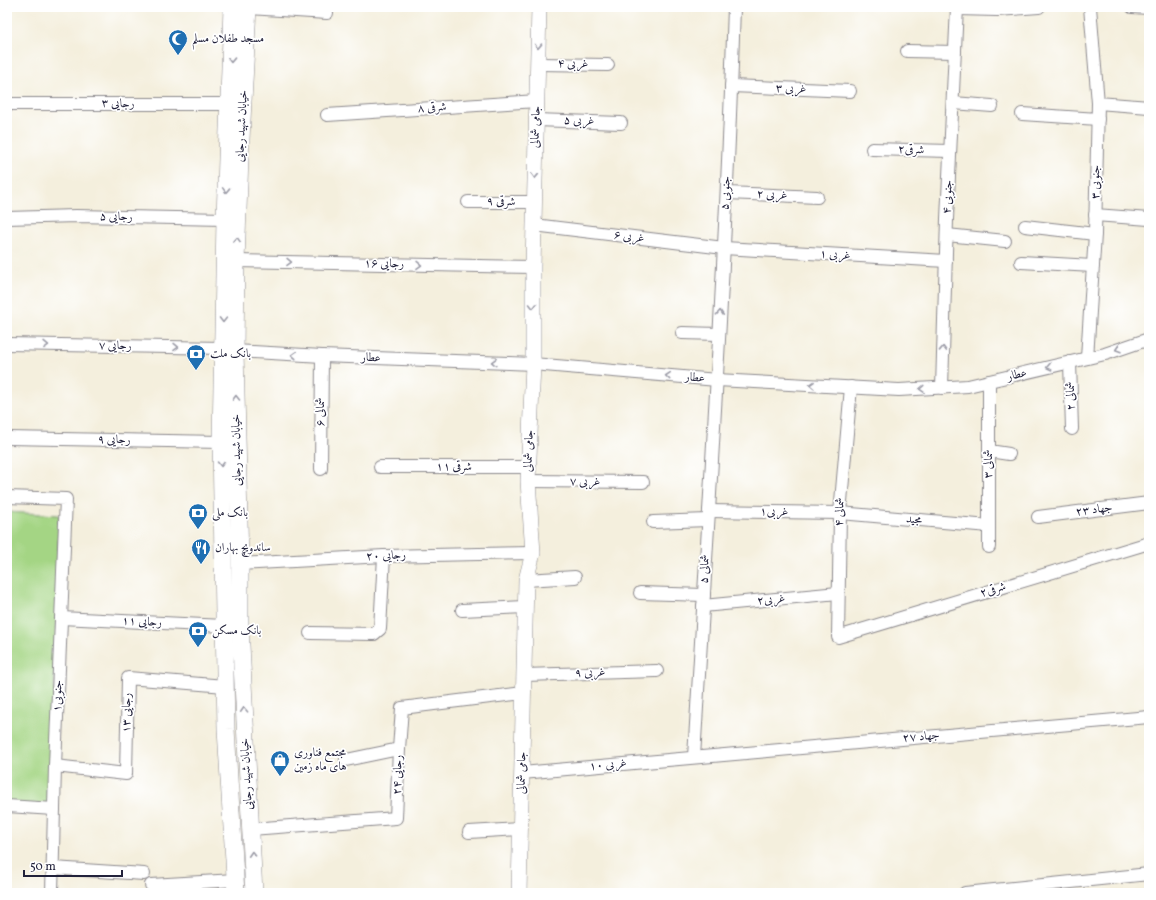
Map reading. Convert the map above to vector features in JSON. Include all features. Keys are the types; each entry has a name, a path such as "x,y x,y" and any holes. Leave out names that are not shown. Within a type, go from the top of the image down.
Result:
{"main road":[{"name":"خیابان شهید رجایی","path":"236,887 226,729 221,442 236,261 234,158 229,104 243,8"},
{"name":"خیابان شهید رجایی","path":"243,8 234,158 225,219 228,349 240,564 240,626 254,893"},
{"path":"226,729 245,730"}],"street":[{"name":"جامی شمالی","path":"519,893 526,580 533,553 528,474 533,364 532,267 539,7"},
{"name":"جنوبی ۵","path":"717,380 727,193 734,7"},
{"path":"957,8 1039,7"},
{"name":"جنوبی ۳","path":"1087,358 1096,215 1098,119 1090,7"},
{"path":"1132,7 1149,8"},
{"path":"243,8 327,13"},
{"name":"جنوبی ۴","path":"942,388 950,151 957,8"},
{"path":"907,51 955,52"},
{"name":"غربی ۴","path":"538,64 608,65"},
{"name":"غربی ۳","path":"731,86 850,91"},
{"name":"شرقی ۸","path":"327,115 537,101"},
{"path":"953,103 992,106"},
{"path":"1098,103 1149,108"},
{"name":"رجایی ۳","path":"7,104 229,104"},
{"path":"1022,114 1098,119"},
{"name":"غربی ۵","path":"536,120 621,123"},
{"name":"شرقی۲","path":"872,149 950,151"},
{"name":"غربی ۲","path":"727,193 817,197"},
{"name":"شرقی ۹","path":"468,202 534,202"},
{"path":"1096,215 1149,219"},
{"name":"رجایی ۵","path":"7,218 76,216 225,219"},
{"name":"غربی ۶","path":"534,225 724,248"},
{"path":"1025,226 1095,234"},
{"path":"947,235 1005,241"},
{"name":"غربی ۱","path":"724,248 946,261"},
{"name":"رجایی ۱۶","path":"236,261 532,267"},
{"path":"1021,262 1093,266"},
{"path":"682,333 720,334"},
{"name":"عطار","path":"228,349 322,356 533,364 717,380 899,390 968,386 1105,354 1149,339"},
{"name":"رجایی ۷","path":"7,344 228,349"},
{"name":"شمالی ۶","path":"321,468 322,356"},
{"name":"شمالی ۲","path":"1070,362 1072,429"},
{"name":"شمالی ۵","path":"694,758 717,380"},
{"name":"شمالی ۳","path":"989,381 989,547"},
{"name":"شمالی ۴","path":"838,637 840,513 851,387"},
{"name":"رجایی ۹","path":"7,438 221,442"},
{"path":"989,452 1009,454"},
{"name":"شرقی ۱۱","path":"380,467 528,474"},
{"name":"غربی ۷","path":"528,474 643,482"},
{"name":"جنوبی۱","path":"7,497 66,499 60,618 52,893"},
{"name":"جهاد ۲۳","path":"1038,517 1149,503"},
{"name":"غربی۱","path":"653,522 709,516 840,513"},
{"name":"مجید","path":"840,513 989,526"},
{"name":"شرقی۲","path":"838,637 1149,544"},
{"name":"رجایی ۲۰","path":"240,564 384,556 533,553"},
{"path":"310,633 374,634 378,632 380,629 384,556"},
{"path":"526,580 575,577"},
{"name":"غربی۲","path":"640,593 703,601 838,593"},
{"path":"462,610 525,607"},
{"name":"رجایی ۱۱","path":"60,618 224,626"},
{"name":"غربی ۹","path":"524,675 657,671"},
{"name":"رجایی ۱۳","path":"55,766 126,774 128,678 225,686"},
{"name":"رجایی ۲۴","path":"251,829 396,818 402,708 523,693"},
{"name":"جهاد ۲۷","path":"694,758 1149,717"},
{"path":"346,760 399,749"},
{"name":"غربی ۱۰","path":"522,773 694,758"},
{"path":"7,806 54,809"},
{"path":"469,832 520,829"},
{"path":"53,868 144,874"},
{"path":"965,893 1149,874"},
{"path":"151,885 236,887"}],"green space":[{"path":"7,512 59,515 51,809 7,805"}],"place":[{"name":"مسجد طفلان مسلم","path":"178,56"},
{"name":"بانک ملت","path":"196,371"},
{"name":"بانک ملی","path":"198,530"},
{"name":"ساندویچ بهاران","path":"201,565"},
{"name":"بانک مسکن","path":"198,648"},
{"name":"مجتمع فناوری های ماه زمین","path":"280,777"}]}
